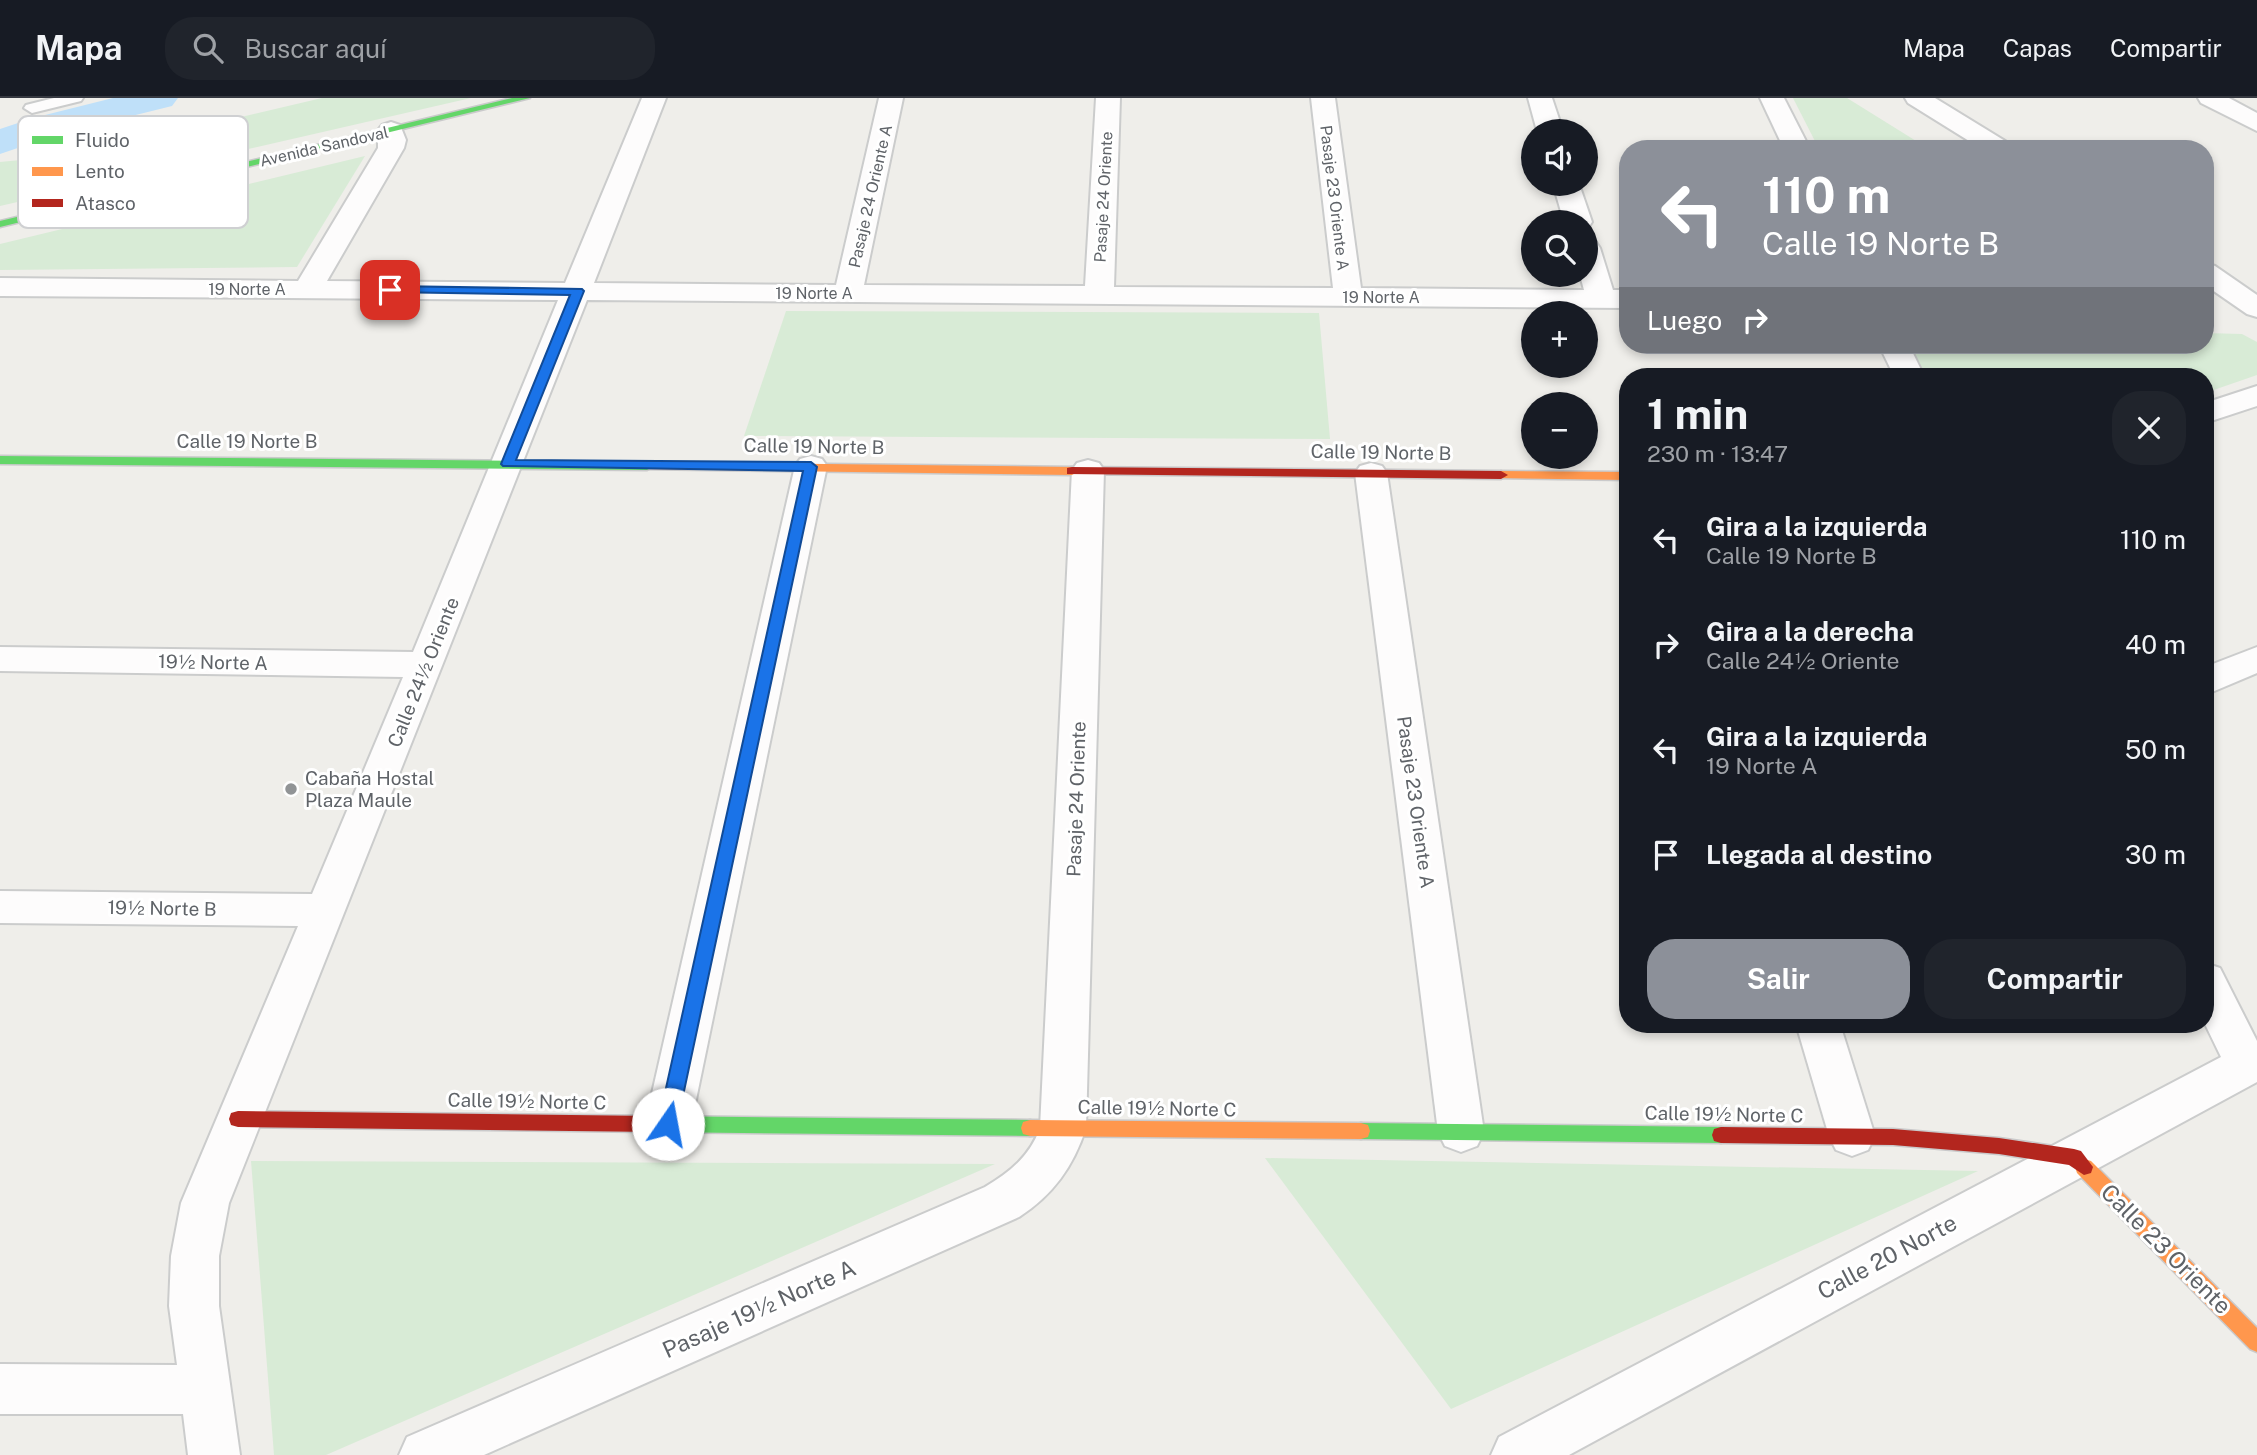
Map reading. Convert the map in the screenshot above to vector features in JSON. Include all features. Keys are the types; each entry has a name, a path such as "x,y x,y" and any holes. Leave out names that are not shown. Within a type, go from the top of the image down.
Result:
{"street":[{"name":"Avenida Sandoval","path":"248,164 525,98"},
{"name":"Calle 24½ Oriente","path":"214,1455 194,1306 195,1256 205,1203 237,1119 508,464 654,98"},
{"name":"Pasaje 24 Oriente A","path":"848,293 891,98"},
{"name":"Pasaje 24 Oriente","path":"1099,295 1108,98"},
{"name":"Pasaje 23 Oriente A","path":"1323,98 1348,297"},
{"path":"1540,98 1546,119"},
{"path":"1772,98 1793,140"},
{"path":"1917,98 1986,140"},
{"path":"2210,98 2257,122"},
{"path":"306,289 335,246 391,148 391,130"},
{"name":"Avenida Sandoval","path":"0,224 18,220"},
{"path":"1598,270 1614,299"},
{"path":"2214,278 2254,305"},
{"name":"19 Norte A","path":"0,287 1614,299"},
{"path":"2214,303 2254,305"},
{"path":"2214,411 2257,394"},
{"name":"Calle 19 Norte B","path":"0,460 1619,476"},
{"path":"668,1124 811,467"},
{"name":"Pasaje 24 Oriente","path":"1063,1128 1088,470"},
{"name":"Pasaje 23 Oriente A","path":"1371,473 1461,1132"},
{"name":"19½ Norte A","path":"0,659 426,665"},
{"path":"2214,678 2257,659"},
{"name":"19½ Norte B","path":"0,907 324,909"},
{"path":"2214,996 2252,1062"},
{"path":"1821,1033 1852,1136"},
{"name":"Calle 20 Norte","path":"1517,1455 2252,1062"},
{"name":"Calle 19½ Norte C","path":"237,1119 1852,1136 1975,1143 2074,1157"},
{"name":"Pasaje 19½ Norte A","path":"425,1455 1002,1202 1026,1188 1045,1169 1057,1148 1063,1128"},
{"name":"Calle 23 Oriente","path":"2074,1157 2257,1342"},
{"path":"0,1389 205,1390"}],"lane":[{"path":"32,108 75,98"}],"green space":[{"path":"322,98 471,98 248,149 248,116 245,116"},
{"path":"1793,98 1847,98 1915,140 1814,140"},
{"path":"365,156 297,267 0,270 0,244 66,228 248,228 248,184"},
{"path":"18,160 18,202 0,206 0,162"},
{"path":"786,311 1319,313 1330,439 744,436"},
{"path":"2214,333 2242,334 2257,342 2257,375 2214,390 2214,368 1919,368 1912,354 2214,354"},
{"path":"1265,1158 1978,1171 1451,1409"},
{"path":"251,1161 995,1164 326,1455 274,1455"}],"waterway":[{"path":"86,116 159,98"},
{"path":"0,142 18,136"}],"traffic: fast":[{"path":"248,164 525,98"},
{"path":"0,224 18,220"},
{"path":"0,460 647,466"},
{"path":"655,1124 1030,1128"},
{"path":"1361,1131 1721,1135"}],"traffic: slow":[{"path":"647,466 1072,471"},
{"path":"1501,475 1619,476"},
{"path":"1030,1128 1361,1131"},
{"path":"2084,1167 2257,1342"}],"traffic: jam":[{"path":"1072,471 1501,475"},
{"path":"238,1119 655,1124"},
{"path":"1721,1135 1893,1137 1999,1146 2074,1157 2084,1167"}],"place":[{"name":"Cabaña Hostal Plaza Maule","path":"291,789"}],"route":[{"path":"390,290 578,291 508,464 811,467 668,1124"}]}
